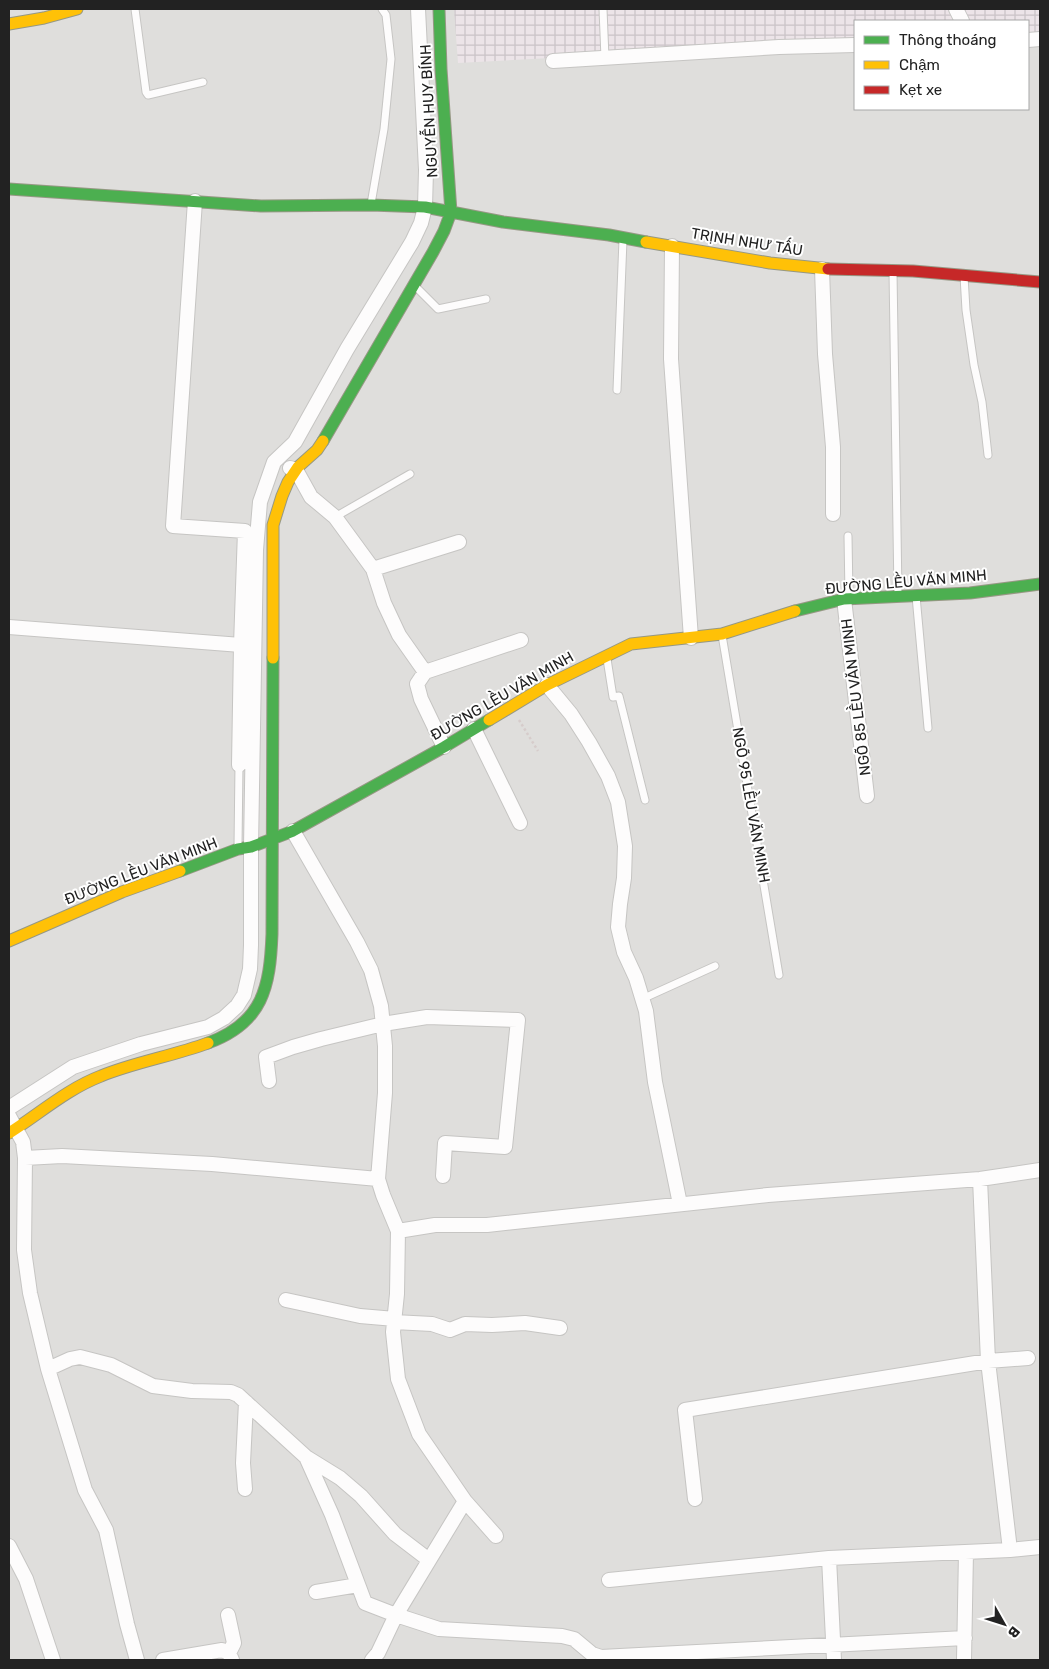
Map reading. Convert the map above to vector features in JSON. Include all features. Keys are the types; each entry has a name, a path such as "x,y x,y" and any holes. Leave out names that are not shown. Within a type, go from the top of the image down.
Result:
{"street":[{"path":"9,24 44,18 76,9"},
{"path":"9,1108 73,1067 125,1049 208,1027 224,1018 244,995 250,969 244,848 256,550 260,502 274,462 295,442 347,349 412,242 421,223 425,207 426,170 418,9"},
{"name":"NGUYỄN HUY BÍNH","path":"439,9 441,69 451,212"},
{"path":"554,61 779,47 854,45"},
{"name":"TRỊNH NHƯ TẤU","path":"9,189 261,206 371,205 425,207 503,222 623,237 720,256 822,269 893,271 1040,282"},
{"path":"195,201 173,526 245,531 239,765"},
{"path":"13,1131 81,1084 119,1068 197,1047 229,1034 246,1022 258,1005 265,988 270,967 273,838 273,525 280,500 296,470 317,450 444,231 451,212"},
{"path":"672,246 671,359 691,638"},
{"path":"822,269 825,354 833,447 833,514"},
{"path":"274,462 296,470 311,498 335,516 373,569 384,603 399,635 424,672"},
{"path":"373,569 459,542"},
{"name":"ĐƯỜNG LỀU VĂN MINH","path":"9,941 122,892 293,831 474,729 547,684 631,644 722,634 811,606 847,599 970,593 1040,584"},
{"name":"NGÕ 85 LỀU VĂN MINH","path":"847,599 867,796"},
{"path":"9,627 241,645"},
{"path":"444,746 421,699 417,684 424,672 521,640"},
{"path":"547,684 571,714 589,742 608,776 618,802 626,846 618,927 624,952 636,978 646,1011 655,1082 680,1204"},
{"path":"474,729 520,823"},
{"path":"293,831 357,942 371,970 381,1006 385,1046 385,1093 378,1179 398,1231 397,1294 393,1332 398,1379 419,1434 465,1501 496,1536"},
{"path":"269,1080 266,1057 293,1047 383,1024 427,1017 518,1020 505,1147 445,1143 443,1176"},
{"path":"163,1038 168,1055"},
{"path":"9,1116 13,1131 23,1142 25,1158 24,1250 30,1293 48,1369 86,1490 106,1530 127,1624 138,1660"},
{"path":"25,1158 62,1156 203,1163 378,1179"},
{"path":"398,1231 435,1225 486,1225 768,1195 980,1179 1040,1170"},
{"path":"980,1179 988,1361 1010,1550"},
{"path":"286,1300 360,1316 432,1324 450,1330 465,1324 525,1323 560,1328"},
{"path":"48,1369 70,1359 80,1357 111,1366 153,1386 192,1391 231,1392 238,1395 306,1457 340,1478 361,1496 395,1534 429,1560"},
{"path":"695,1499 685,1410 988,1361 1028,1358"},
{"path":"245,1488 243,1464 246,1402"},
{"path":"306,1457 332,1515 365,1603 396,1615 440,1628 562,1636 574,1639 592,1654 601,1658 965,1638"},
{"path":"372,1660 378,1653 396,1615 465,1501"},
{"path":"9,1546 26,1579 53,1660"},
{"path":"609,1580 829,1558 1010,1550 1040,1546"},
{"path":"964,1660 966,1552"},
{"path":"829,1558 834,1660"},
{"path":"316,1592 358,1585"},
{"path":"163,1660 222,1650 230,1657 234,1643 228,1615"}],"lane":[{"path":"135,9 146,92 148,95 203,82"},
{"path":"371,205 384,129 391,59 386,15 382,9"},
{"path":"603,9 605,58"},
{"path":"617,390 623,237"},
{"path":"893,271 898,597"},
{"path":"964,276 966,310 974,365 982,402 988,455"},
{"path":"414,284 438,309 486,299"},
{"path":"335,516 410,474"},
{"path":"847,599 848,536"},
{"path":"916,596 928,728"},
{"name":"NGÕ 95 LỀU VĂN MINH","path":"722,634 780,975"},
{"path":"607,656 613,697 619,696 645,800"},
{"path":"239,765 244,848"},
{"path":"642,999 715,966"}],"path":[{"path":"511,706 538,751"}],"shaded area":[{"path":"9,9 1040,9 1040,1660 9,1660"},
{"path":"454,9 1040,9 1040,32 1029,33 1029,20 854,20 854,42 458,63"}],"traffic: fast":[{"path":"323,441 433,252 451,212 441,69 439,9"},
{"path":"9,189 261,206 371,205 425,207 503,222 609,235 646,242"},
{"path":"795,611 844,599 970,593 1040,584"},
{"path":"208,1043 226,1035 241,1025 252,1014 260,1001 269,971 272,934 273,658"},
{"path":"180,871 293,831 489,720"}],"traffic: slow":[{"path":"9,24 44,18 77,9"},
{"path":"646,242 770,263 828,269"},
{"path":"273,658 273,525 288,482 298,467 317,450 323,441"},
{"path":"489,720 547,685 631,644 722,634 795,611"},
{"path":"9,941 122,892 180,871"},
{"path":"9,1133 89,1081 114,1071 208,1043"}],"traffic: jam":[{"path":"828,269 913,271 1040,282"}]}
